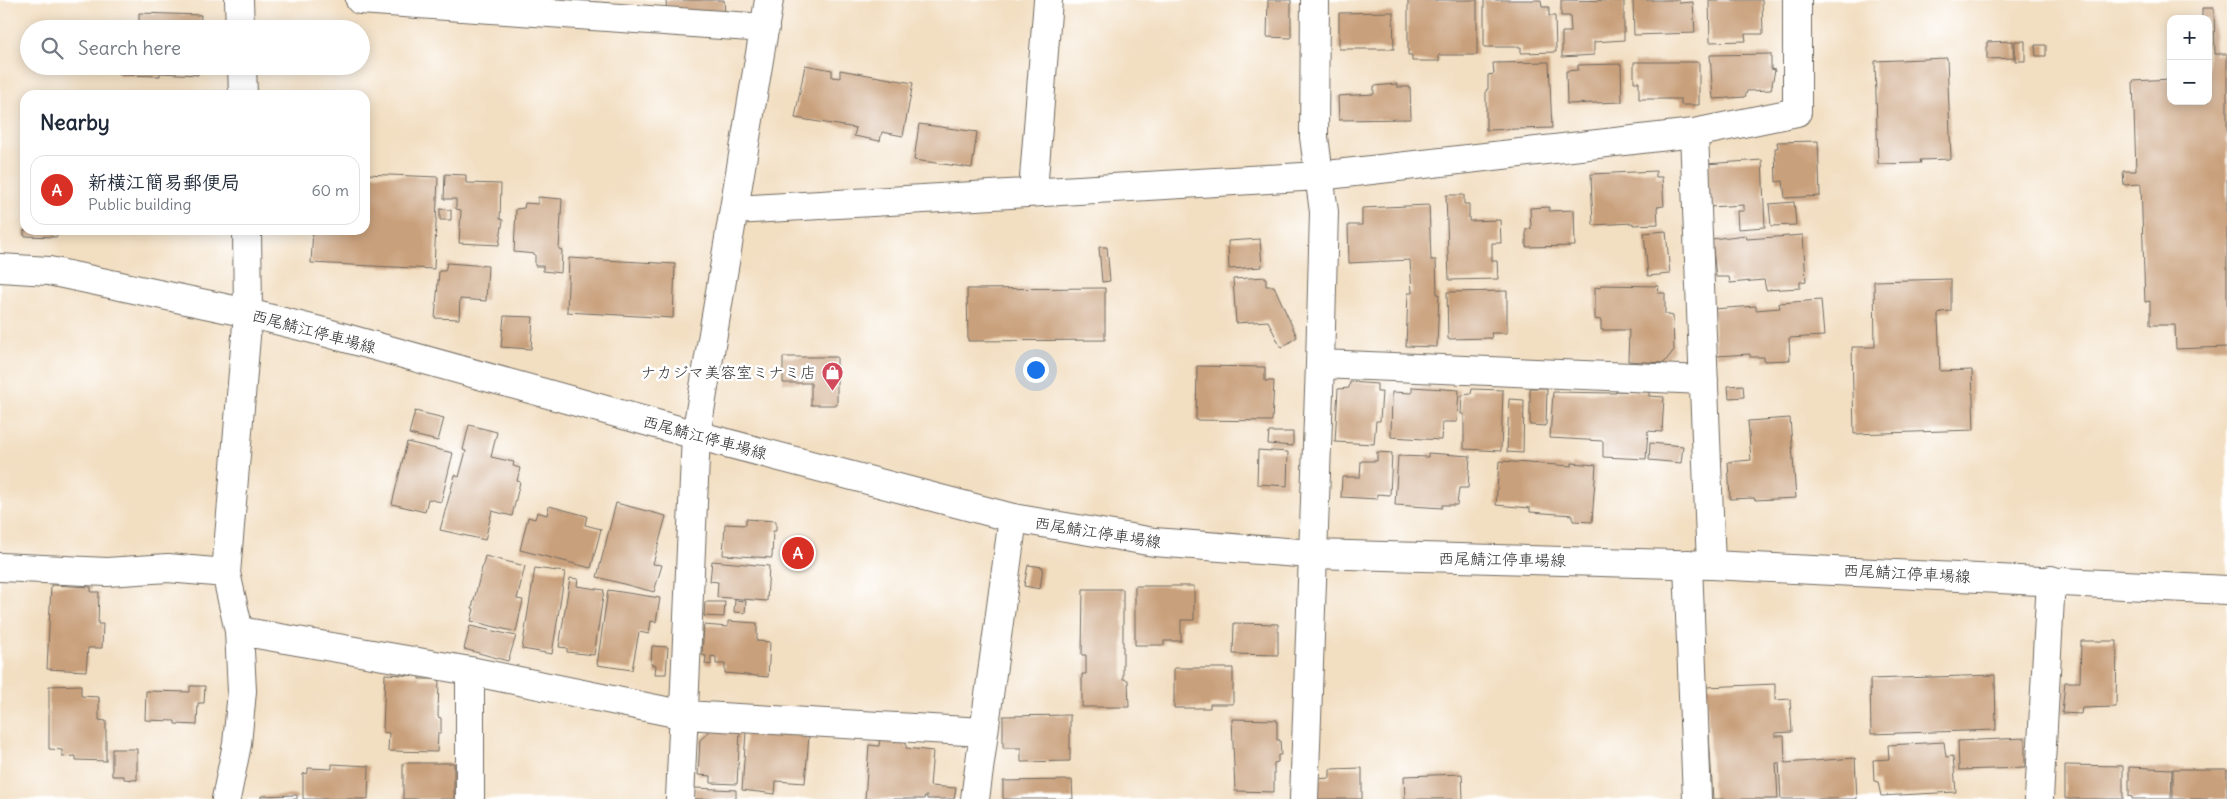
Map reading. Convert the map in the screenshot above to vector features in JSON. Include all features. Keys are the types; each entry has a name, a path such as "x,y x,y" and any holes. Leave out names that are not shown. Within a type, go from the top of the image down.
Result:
{"street":[{"path":"239,0 240,20"},
{"path":"360,0 765,28"},
{"path":"680,799 696,435 769,0"},
{"path":"1033,191 1048,0"},
{"path":"1304,799 1324,212 1314,137 1315,0"},
{"path":"734,210 1033,191 1319,176 1694,133 1797,112 1797,0"},
{"path":"242,75 243,90"},
{"path":"1694,133 1704,380 1697,799"},
{"path":"226,799 236,744 242,691 239,631 226,573 248,313 247,235"},
{"name":"西尾鯖江停車場線","path":"0,268 49,272 248,313 324,332 696,435 1013,518 1154,542 1312,554 1700,564 2227,590"},
{"path":"1320,364 1704,380"},
{"path":"975,799 1013,518"},
{"path":"0,567 107,572 168,568 226,573"},
{"path":"2039,799 2051,580"},
{"path":"239,631 470,671 684,715 984,732"},
{"path":"470,671 470,799"}],"building":[{"path":"666,0 724,0 725,13 667,15"},
{"path":"1268,0 1291,0 1291,38 1267,37"},
{"path":"1408,0 1477,0 1477,55 1439,55 1439,61 1412,61 1412,55 1408,55"},
{"path":"1484,0 1541,0 1542,7 1549,7 1549,16 1555,16 1556,52 1521,53 1521,47 1484,47"},
{"path":"1561,0 1624,1 1624,40 1594,42 1594,55 1562,57 1562,32 1571,32 1570,16 1561,16"},
{"path":"1633,0 1679,0 1679,3 1693,2 1695,33 1634,35"},
{"path":"1709,0 1762,0 1763,34 1745,34 1746,41 1710,42"},
{"path":"2202,8 2214,8 2215,54 2227,54 2227,347 2176,349 2175,325 2150,325 2150,301 2145,302 2141,184 2124,185 2123,171 2136,171 2133,81 2167,79 2167,105 2212,105 2212,15 2202,15"},
{"path":"1393,12 1394,49 1339,49 1339,13"},
{"path":"139,13 201,15 201,20 139,20"},
{"path":"2013,41 2014,58 1987,59 1987,42"},
{"path":"2015,41 2025,41 2025,61 2015,61"},
{"path":"2035,45 2046,45 2046,56 2036,56"},
{"path":"1771,54 1771,69 1775,70 1771,90 1747,91 1745,97 1713,99 1710,55"},
{"path":"1947,58 1951,159 1920,160 1921,163 1878,164 1875,61"},
{"path":"1549,62 1552,128 1486,130 1486,90 1488,89 1488,75 1494,74 1493,63"},
{"path":"1634,62 1699,62 1699,105 1681,105 1681,99 1639,99 1639,82 1634,82"},
{"path":"1621,64 1622,102 1567,104 1566,71 1578,70 1578,65"},
{"path":"805,65 832,70 832,77 840,78 840,70 913,83 903,136 882,132 880,141 854,136 856,128 795,118"},
{"path":"119,75 160,75 160,76"},
{"path":"1397,84 1397,87 1410,87 1411,119 1339,120 1338,96 1374,94 1374,86"},
{"path":"919,124 977,132 972,168 914,160"},
{"path":"1818,141 1820,196 1785,198 1783,181 1776,182 1775,148 1778,148 1777,142"},
{"path":"1762,160 1765,227 1738,229 1737,211 1744,211 1744,205 1709,207 1706,164"},
{"path":"1656,171 1656,177 1662,177 1664,206 1657,207 1658,224 1593,225 1591,174"},
{"path":"370,174 438,177 434,269 311,263 313,235 370,235"},
{"path":"445,174 466,175 466,183 501,184 500,219 503,220 499,245 459,243 461,210 456,209 456,199 444,199"},
{"path":"1446,195 1464,195 1464,204 1469,204 1469,221 1500,220 1501,243 1492,243 1492,261 1497,261 1498,279 1449,280"},
{"path":"538,197 562,199 559,249 562,250 561,273 543,271 543,266 535,266 535,254 514,252 516,209 524,208 525,203 538,204"},
{"path":"1794,202 1796,225 1771,226 1769,204"},
{"path":"1429,205 1431,260 1436,260 1437,294 1439,294 1437,347 1406,346 1408,293 1412,293 1410,260 1349,263 1348,225 1362,225 1362,208"},
{"path":"1549,207 1549,211 1574,210 1575,246 1526,247 1526,229 1531,229 1530,208"},
{"path":"440,209 451,210 451,220 440,220"},
{"path":"1666,231 1670,274 1648,276 1644,233"},
{"path":"57,235 57,237 24,236"},
{"path":"1746,235 1747,239 1803,235 1806,281 1800,282 1800,288 1766,290 1764,280 1730,283 1729,277 1716,277 1712,239"},
{"path":"1260,239 1262,267 1229,269 1228,241"},
{"path":"1099,247 1107,247 1110,281 1102,282"},
{"path":"569,258 675,264 673,318 567,312"},
{"path":"447,263 488,266 486,301 460,299 459,319 435,318 439,271 445,271"},
{"path":"1266,277 1266,286 1274,286 1297,337 1281,348 1268,321 1236,323 1233,279"},
{"path":"1951,279 1951,311 1941,312 1938,315 1940,371 1972,370 1974,430 1854,434 1852,347 1875,347 1874,281"},
{"path":"1601,285 1659,286 1658,293 1665,293 1665,314 1673,316 1674,350 1664,363 1628,361 1629,330 1601,330 1601,320 1595,319 1595,287 1600,288"},
{"path":"1105,288 1105,340 968,341 967,289"},
{"path":"1507,291 1507,333 1491,333 1492,338 1448,339 1447,292"},
{"path":"1821,300 1824,336 1789,338 1790,360 1764,361 1764,357 1750,357 1750,354 1716,356 1713,309 1756,306 1756,310 1780,308 1779,303"},
{"path":"504,316 533,317 531,349 501,347"},
{"path":"783,357 837,357 837,405 811,405 811,383 783,383"},
{"path":"1197,366 1265,367 1265,381 1274,381 1272,421 1196,420"},
{"path":"1350,382 1377,384 1377,392 1382,392 1380,421 1376,421 1374,444 1335,442 1338,389 1349,388"},
{"path":"1743,385 1744,397 1729,398 1728,386"},
{"path":"1412,387 1459,390 1457,422 1442,422 1441,440 1391,437 1392,392 1412,393"},
{"path":"1530,388 1547,388 1546,426 1530,425"},
{"path":"1472,389 1503,390 1501,451 1464,449 1464,414 1461,414 1462,395 1471,394"},
{"path":"1616,391 1649,392 1649,396 1664,397 1662,432 1648,431 1646,459 1603,457 1603,441 1550,438 1553,392 1616,393"},
{"path":"1509,399 1524,400 1523,453 1507,452"},
{"path":"415,411 444,418 438,441 409,434"},
{"path":"1790,418 1796,498 1730,499 1728,462 1751,460 1748,421"},
{"path":"469,425 497,432 491,457 514,462 513,466 520,468 517,481 520,482 512,516 492,511 485,540 440,530 455,475 459,477 466,451 463,450"},
{"path":"1269,432 1293,432 1293,446 1268,444"},
{"path":"407,442 453,453 441,502 428,499 425,512 392,504"},
{"path":"1650,443 1683,446 1681,463 1649,460"},
{"path":"1258,450 1288,452 1287,486 1257,484"},
{"path":"1377,452 1392,453 1390,495 1377,494 1377,499 1341,497 1342,477 1360,477 1361,461 1377,461"},
{"path":"1428,453 1470,456 1468,488 1459,488 1457,505 1442,505 1442,508 1395,505 1398,456 1428,457"},
{"path":"1499,461 1572,466 1572,463 1596,465 1592,522 1573,521 1573,515 1530,512 1530,508 1496,505"},
{"path":"616,503 666,516 653,564 662,565 654,592 597,577"},
{"path":"549,506 587,516 585,525 601,529 591,568 520,550 528,517 535,519 537,512 547,515"},
{"path":"746,519 776,521 776,531 773,531 772,558 723,555 725,524 746,525"},
{"path":"485,556 525,566 517,599 523,600 516,632 471,621 474,609 472,608"},
{"path":"712,561 769,566 767,601 717,597 718,582 710,581"},
{"path":"1028,565 1043,567 1040,589 1024,586"},
{"path":"535,568 565,572 552,654 522,649"},
{"path":"570,578 578,579 577,586 604,590 594,655 567,652 567,648 559,647"},
{"path":"51,585 91,587 91,592 99,592 98,624 103,624 102,648 88,648 86,671 47,669"},
{"path":"1135,586 1194,586 1194,620 1181,620 1181,641 1164,641 1164,645 1135,645"},
{"path":"1083,589 1123,589 1123,679 1128,680 1129,707 1082,707 1082,674 1086,674 1086,655 1082,655"},
{"path":"608,590 660,598 656,622 651,621 649,634 639,632 632,670 597,665"},
{"path":"735,600 746,601 745,613 734,612"},
{"path":"705,602 725,602 724,617 704,616"},
{"path":"728,621 757,623 757,641 770,642 768,677 725,673 725,664 716,664 716,657 711,656 711,665 705,664 706,656 702,655 704,625 728,627"},
{"path":"1234,623 1278,624 1278,655 1233,654"},
{"path":"470,626 516,636 508,661 464,649"},
{"path":"2081,641 2117,641 2116,707 2082,708 2081,714 2062,713 2065,682 2080,682"},
{"path":"652,646 668,647 666,674 655,674 656,665 651,664"},
{"path":"1174,668 1233,668 1233,704 1210,704 1210,708 1174,708"},
{"path":"385,674 419,676 419,679 439,679 438,717 441,718 441,733 438,733 437,752 388,751 389,733 383,732"},
{"path":"1995,675 1996,730 1871,734 1870,679"},
{"path":"1775,684 1775,700 1790,699 1792,732 1775,733 1775,736 1784,736 1785,763 1855,758 1857,799 1781,799 1779,763 1776,763 1778,799 1713,799 1706,687"},
{"path":"81,685 81,696 99,697 99,720 106,721 106,761 76,760 76,756 62,757 62,750 49,749 49,686"},
{"path":"190,686 205,686 204,703 198,703 197,725 175,724 175,721 145,720 146,691 190,692"},
{"path":"1070,715 1070,761 1021,762 1021,748 1003,748 1003,716"},
{"path":"1232,719 1277,720 1277,740 1280,740 1281,755 1278,755 1278,762 1274,763 1274,792 1235,791"},
{"path":"711,730 740,732 737,784 711,783 711,776 698,775 700,740"},
{"path":"746,732 809,736 805,783 776,781 775,794 742,790"},
{"path":"2025,738 2025,768 1959,770 1958,741"},
{"path":"880,739 906,741 906,748 933,751 930,786 956,788 954,799 927,799 927,796 925,796 924,799 865,799 869,745 879,746"},
{"path":"1944,742 1946,757 1953,756 1956,792 1881,796 1878,782 1874,781 1873,760 1889,759 1888,745"},
{"path":"112,749 137,749 137,780 124,779 124,776 112,776"},
{"path":"403,763 454,763 454,799 403,799"},
{"path":"332,764 369,766 368,799 303,799 303,774 308,773 308,768 332,769"},
{"path":"2065,765 2123,766 2123,799 2065,799"},
{"path":"2129,767 2172,769 2171,799 2132,799 2129,796"},
{"path":"1362,768 1362,799 1315,799 1315,779 1330,778 1330,769"},
{"path":"2173,769 2227,769 2227,799 2173,799"},
{"path":"1462,774 1463,799 1405,799 1404,776"},
{"path":"1072,780 1073,799 1003,799 1003,781"},
{"path":"695,788 736,790 736,799 694,799"},
{"path":"297,795 297,799 261,799 261,796"}],"place":[{"name":"ナカジマ美容室ミナミ店","path":"832,391"},
{"name":"新横江簡易郵便局","path":"798,553"}]}
